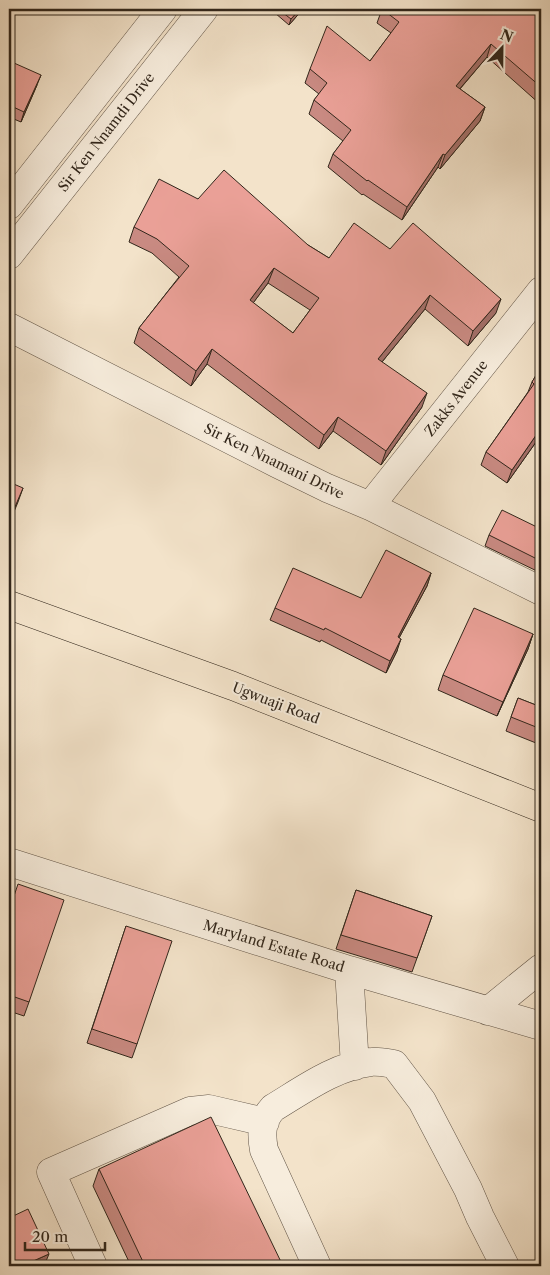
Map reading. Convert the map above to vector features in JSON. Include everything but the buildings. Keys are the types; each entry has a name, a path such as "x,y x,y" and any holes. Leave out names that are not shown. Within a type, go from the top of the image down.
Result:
{"main road":[{"name":"Ugwuaji Road","path":"9,605 233,686 541,808"}],"street":[{"name":"Sir Ken Nnamdi Drive","path":"9,255 204,9"},
{"path":"9,205 153,12"},
{"name":"Zakks Avenue","path":"370,506 541,291"},
{"name":"Sir Ken Nnamani Drive","path":"9,327 278,464 370,506 541,591"},
{"name":"Maryland Estate Road","path":"9,862 349,970 541,1026"},
{"path":"488,1011 541,968"},
{"path":"349,970 355,1066"},
{"path":"317,1266 264,1150 261,1134 268,1114 273,1108 321,1079 355,1066 372,1062 394,1064 422,1100 505,1266"},
{"path":"93,1266 51,1172 190,1112 209,1109 265,1122"}]}
